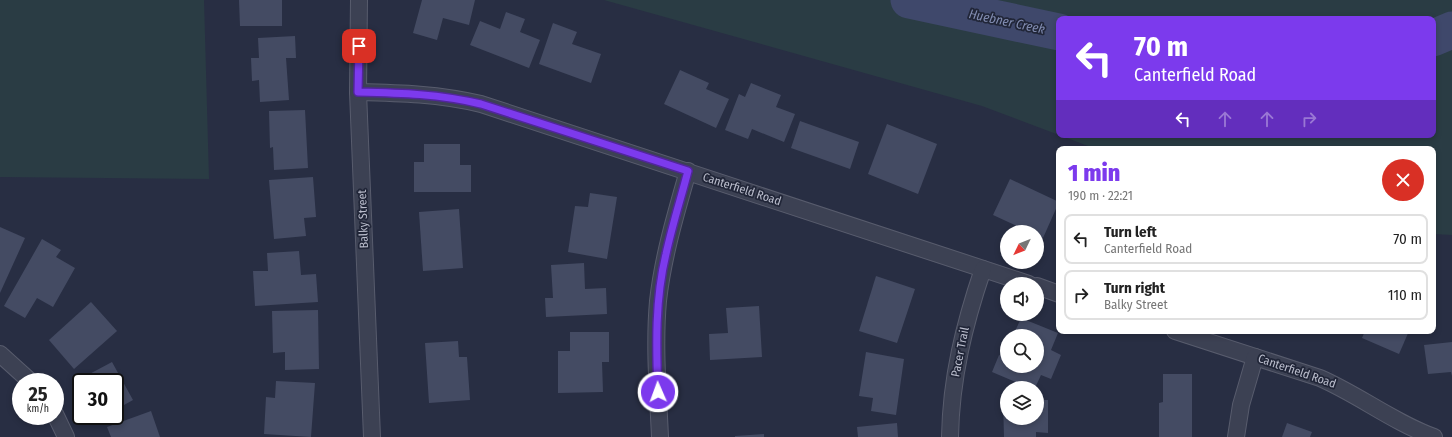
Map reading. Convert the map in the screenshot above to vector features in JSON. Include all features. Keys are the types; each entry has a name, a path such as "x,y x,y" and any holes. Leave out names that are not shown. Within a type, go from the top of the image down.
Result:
{"street":[{"name":"Balky Street","path":"359,0 358,92 372,437"},
{"name":"Canterfield Road","path":"358,92 412,93 447,96 481,104 1008,277"},
{"path":"660,437 656,346 658,300 665,254 688,171"},
{"name":"Pacer Trail","path":"950,437 956,369 966,321 983,269"},
{"path":"1044,289 1056,293"},
{"name":"Canterfield Road","path":"1184,334 1320,378 1343,388 1395,420 1434,437"},
{"path":"0,354 21,373"},
{"path":"1236,437 1241,405 1255,357"},
{"path":"60,425 66,437"}],"shaded area":[{"path":"0,0 204,0 209,179 0,177"},
{"path":"604,0 1452,0 1452,235 1436,234 1436,146 1088,146 1067,138 1436,138 1436,16 1056,16 1056,134 982,106"}],"building":[{"path":"239,0 282,0 282,26 240,26"},
{"path":"422,0 475,0 469,25 443,18 437,40 413,33"},
{"path":"506,12 525,19 520,32 540,40 529,68 470,45 480,21 500,29"},
{"path":"553,23 577,32 572,44 601,54 591,83 539,64"},
{"path":"295,36 296,58 286,58 289,100 260,102 259,80 252,81 251,58 259,58 258,38"},
{"path":"680,70 709,83 706,89 729,99 716,128 664,104"},
{"path":"751,83 781,95 776,107 795,114 784,142 752,129 748,139 725,130 739,94 745,97"},
{"path":"305,110 308,168 274,170 273,147 270,148 269,111"},
{"path":"800,121 859,142 850,169 791,148"},
{"path":"887,124 937,144 918,194 868,174"},
{"path":"424,144 460,144 460,165 471,165 471,192 414,192 414,162 424,162"},
{"path":"313,177 316,217 304,218 306,236 274,239 269,180"},
{"path":"1010,179 1056,201 1056,209 1044,236 1044,225 1015,225 993,215"},
{"path":"590,193 617,197 607,259 568,252 575,206 588,207"},
{"path":"459,209 463,268 423,271 419,212"},
{"path":"0,227 25,238 0,293"},
{"path":"42,239 61,250 56,257 75,268 53,307 37,298 25,318 4,306"},
{"path":"299,251 301,275 316,274 318,302 255,306 253,271 268,271 267,253"},
{"path":"584,263 585,289 606,288 607,314 546,317 545,298 553,298 551,265"},
{"path":"876,276 915,289 897,343 859,331"},
{"path":"91,302 117,331 74,369 49,340"},
{"path":"759,306 762,357 710,360 709,334 728,333 726,308"},
{"path":"318,310 319,369 285,370 285,352 273,353 272,311"},
{"path":"1020,321 1028,321 1058,334 1051,350 1061,355 1051,379 1041,375 1038,381 1013,381 992,372 999,355 1000,373 1044,373 1044,329 1016,329"},
{"path":"570,332 609,332 609,362 602,362 603,392 558,393 558,351 570,351"},
{"path":"1364,334 1408,334 1399,354 1362,338"},
{"path":"458,341 459,357 467,357 470,400 429,403 425,343"},
{"path":"1452,342 1452,376 1451,372 1428,374 1424,345"},
{"path":"866,352 904,359 896,415 871,411 873,398 859,396"},
{"path":"112,362 118,373 91,373"},
{"path":"1163,374 1192,374 1192,437 1159,437 1159,403 1163,402"},
{"path":"276,381 315,383 311,437 264,434 266,397 275,398"},
{"path":"124,384 133,400 124,405"},
{"path":"1044,400 1048,400 1048,433 1036,432 1036,437 1004,437 1004,425 1044,425"},
{"path":"151,411 160,437 111,437 107,427 112,425 124,425 124,421"},
{"path":"897,423 898,437 858,437 857,427"},
{"path":"1287,423 1312,432 1310,437 1282,437"},
{"path":"764,434 764,437 735,437 735,436"}],"waterway":[{"name":"Huebner Creek","path":"909,0 1056,31"},
{"name":"Huebner Creek","path":"1436,37 1452,30"}],"route":[{"path":"359,46 358,92 412,93 447,96 481,104 688,171 665,254 658,300 656,346 658,392"}]}
